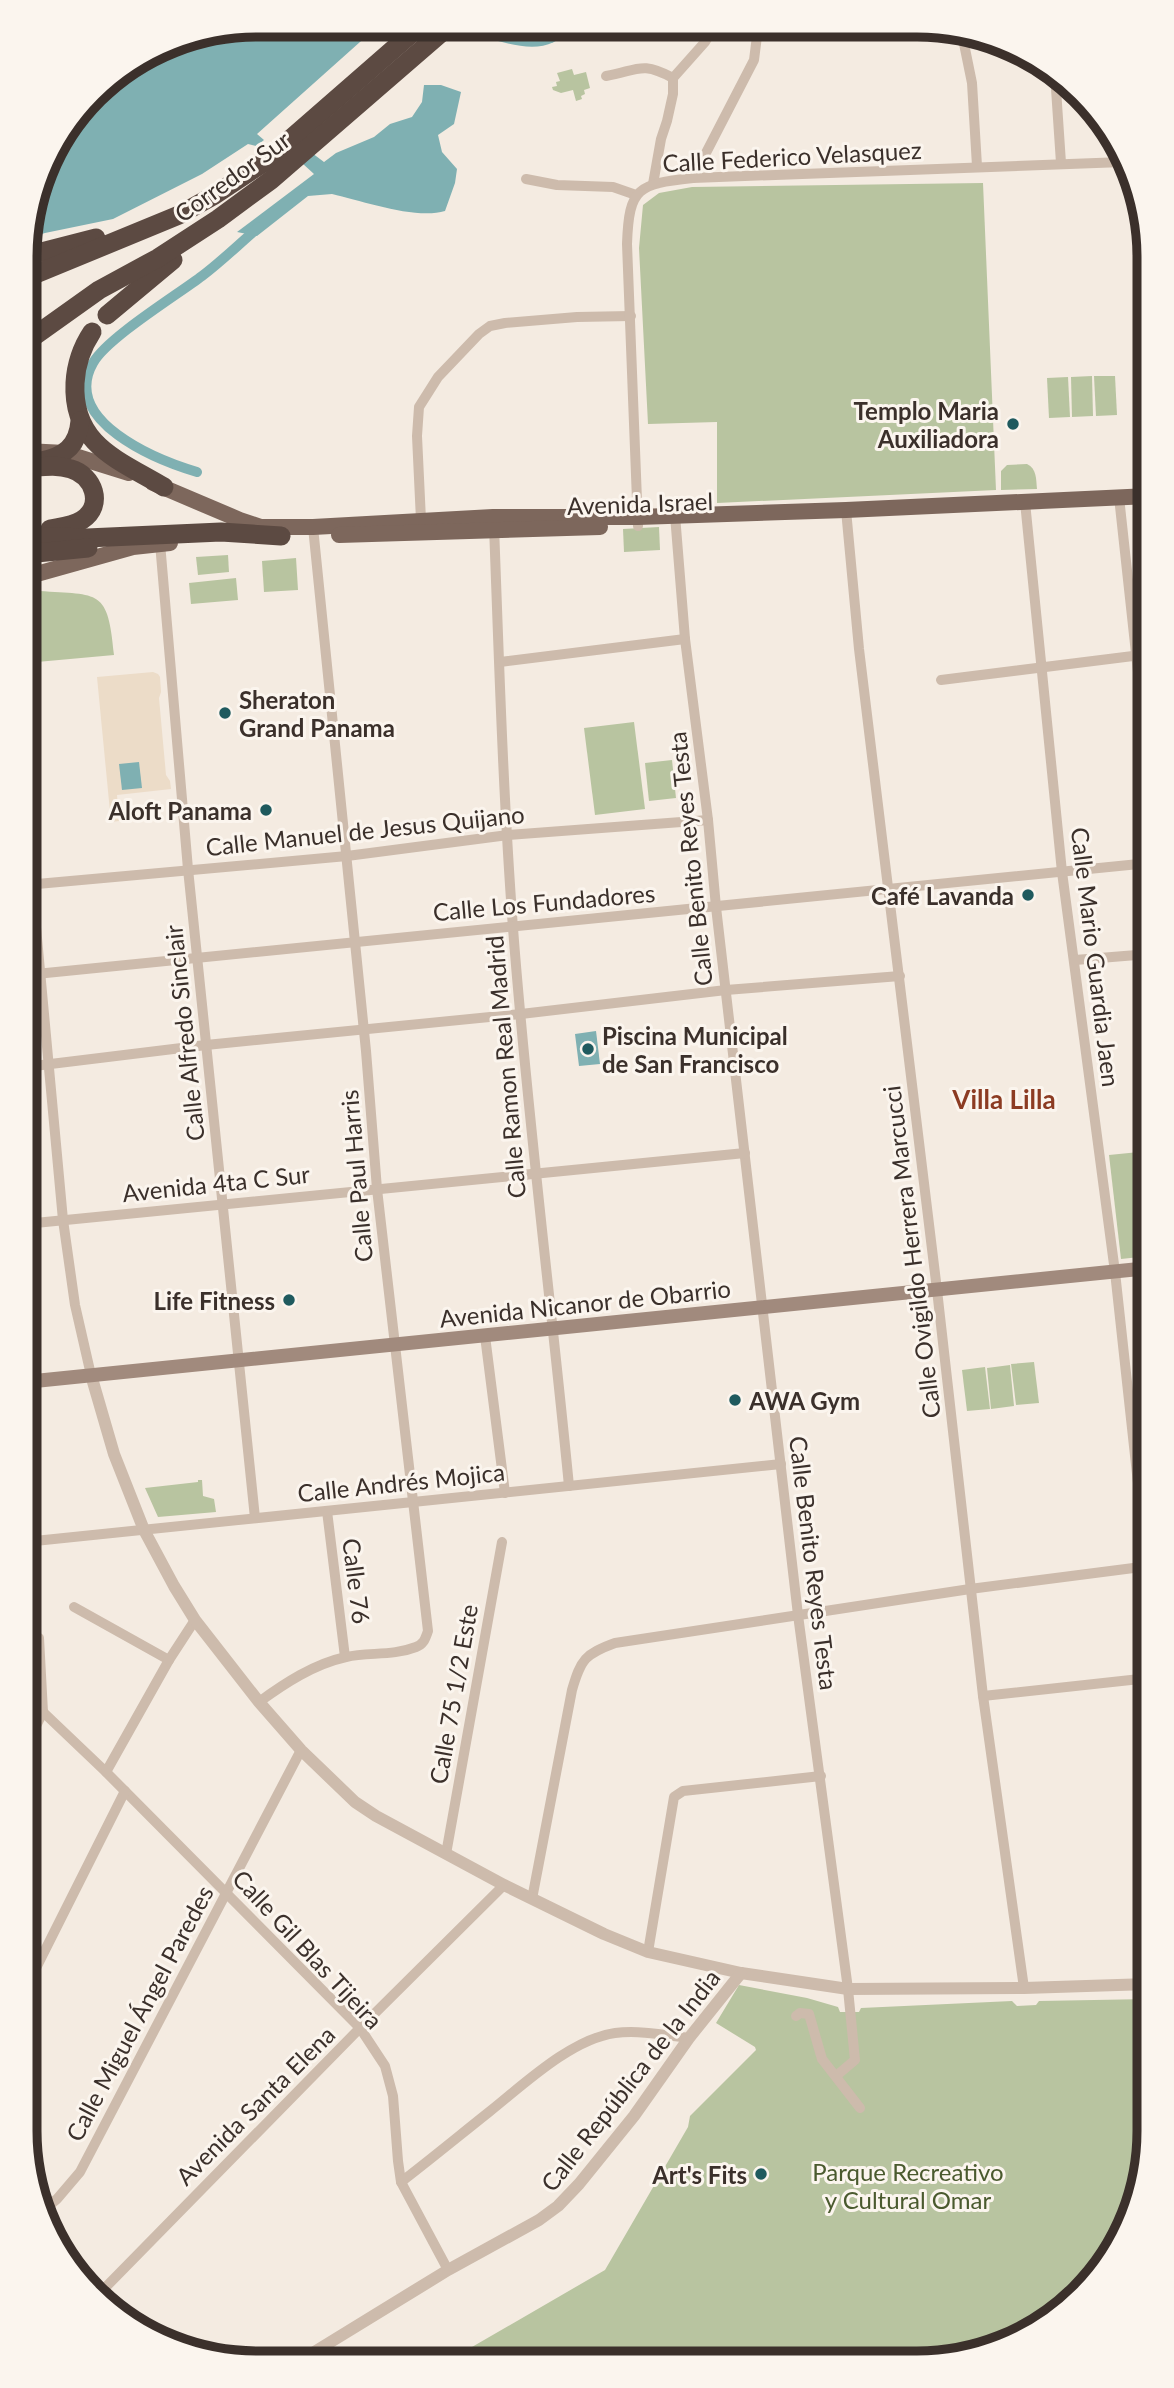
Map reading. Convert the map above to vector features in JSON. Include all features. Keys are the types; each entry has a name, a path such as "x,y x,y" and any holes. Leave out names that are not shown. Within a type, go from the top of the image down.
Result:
{"highway":[{"name":"Corredor Sur","path":"37,274 162,223 213,197 264,163 407,37"},
{"name":"Corredor Sur","path":"37,334 99,290 158,258 218,219 300,157 436,37"},
{"path":"107,315 190,246 218,219"},
{"path":"37,253 162,223"},
{"path":"92,331 85,343 76,373 75,390 80,421 85,432 100,448 164,488"},
{"path":"37,463 65,453 77,436 80,421"},
{"path":"37,466 72,469 86,477 94,491 93,508 84,519 75,524 37,532"},
{"path":"37,533 261,527"},
{"path":"37,533 87,538 221,532 281,536"},
{"path":"37,553 133,547"}],"main road":[{"path":"37,452 65,453 125,471 261,527 313,531"},
{"name":"Avenida Israel","path":"313,531 493,523 846,515 1119,502 1137,498"},
{"name":"Avenida Israel","path":"1119,502 1137,504"},
{"name":"Avenida Israel","path":"37,574 133,547 221,538 281,536 421,520 493,523"},
{"name":"Avenida Nicanor de Obarrio","path":"37,1381 1137,1269"}],"street":[{"path":"653,184 673,94 673,78 708,37"},
{"path":"693,178 754,60 757,37"},
{"path":"964,42 972,83 977,166"},
{"path":"606,76 641,66 653,68 673,78"},
{"path":"1056,86 1061,163"},
{"name":"Calle Federico Velasquez","path":"638,521 628,224 629,209 636,195 645,187 693,178 1116,162"},
{"path":"526,179 557,185 601,185 636,195"},
{"path":"421,520 417,436 419,407 438,377 479,334 490,326 505,323 631,316"},
{"path":"1119,502 1137,673"},
{"name":"Calle Mario Guardia Jaen","path":"1025,507 1062,872 1115,1272 1137,1468"},
{"name":"Calle Ovigildo Herrera Marcucci","path":"846,515 859,649 890,888 970,1589 1024,1988"},
{"name":"Calle Benito Reyes Testa","path":"675,520 685,639 798,1615 848,1989 855,2060 836,2076"},
{"name":"Calle Ramon Real Madrid","path":"493,523 513,926 535,1173 569,1486"},
{"name":"Calle Paul Harris","path":"259,1702 306,1672 345,1657 385,1654 418,1647 425,1641 428,1631 377,1189 364,1030 313,531"},
{"name":"Calle Alfredo Sinclair","path":"160,544 188,869 255,1518"},
{"path":"500,662 685,639"},
{"path":"941,680 1135,656"},
{"name":"Calle Manuel de Jesus Quijano","path":"37,883 347,856 508,835 708,820"},
{"name":"Calle Los Fundadores","path":"37,974 1137,864"},
{"path":"37,949 63,1220 75,1305 91,1375 114,1454 144,1530 195,1620 259,1702 301,1750 355,1802 504,1885 648,1952 741,1973 848,1989 1137,1984"},
{"path":"1075,960 1137,955"},
{"path":"37,1066 726,990 900,976"},
{"name":"Avenida 4ta C Sur","path":"37,1223 745,1153"},
{"path":"485,1336 505,1493"},
{"name":"Calle Andrés Mojica","path":"37,1541 781,1464"},
{"name":"Calle 76","path":"327,1511 345,1657"},
{"name":"Calle 75 1/2 Este","path":"446,1853 502,1542"},
{"path":"532,1899 572,1690 579,1667 593,1651 615,1643 970,1589 1137,1567"},
{"path":"74,1608 169,1660"},
{"path":"106,1772 169,1660 195,1620"},
{"path":"37,1724 43,1712 39,1637"},
{"path":"983,1696 1137,1679"},
{"path":"37,1713 43,1712"},
{"name":"Calle Gil Blas Tijeira","path":"43,1712 227,1892 360,2028 385,2066 393,2096 401,2182 449,2270"},
{"name":"Calle Miguel Ángel Paredes","path":"49,2205 80,2172 301,1750"},
{"path":"648,1952 674,1797 683,1791 821,1776"},
{"path":"37,1966 125,1791"},
{"name":"Avenida Santa Elena","path":"103,2288 504,1885"},
{"name":"Calle República de la India","path":"316,2351 449,2270 539,2220 558,2206 634,2116 689,2038 741,1973"},
{"path":"796,2016 800,2013 808,2014 822,2059 860,2108"},
{"path":"401,2182 529,2080 592,2039 614,2033 637,2032 689,2038"}],"green space":[{"path":"572,69 574,75 586,72 590,88 584,90 582,99 576,101 573,90 561,93 552,87 557,86 556,82 560,81 557,73"},
{"path":"983,183 996,490 717,503 717,422 648,424 639,248 643,205 659,193 692,187"},
{"path":"1092,376 1093,416 1072,417 1071,377"},
{"path":"1094,376 1115,376 1117,415 1096,416"},
{"path":"1068,377 1070,417 1049,418 1047,378"},
{"path":"1027,464 1034,471 1037,489 1001,490 1001,471 1007,465"},
{"path":"659,527 660,550 624,552 623,529"},
{"path":"228,555 229,572 198,575 196,557"},
{"path":"296,558 298,590 264,592 262,561"},
{"path":"236,578 238,600 191,604 189,583"},
{"path":"37,591 76,593 97,600 104,607 108,618 114,655 37,662"},
{"path":"634,722 645,809 595,815 584,728"},
{"path":"672,760 676,798 649,801 645,763"},
{"path":"1137,1152 1137,1257 1121,1259 1109,1155"},
{"path":"1034,1362 1039,1403 1016,1405 1011,1364"},
{"path":"1010,1365 1014,1406 991,1409 987,1368"},
{"path":"985,1367 990,1409 967,1411 962,1370"},
{"path":"202,1480 203,1496 214,1499 216,1512 158,1517 145,1488"},
{"name":"Parque Recreativo y Cultural Omar","path":"739,1985 807,1998 838,2007 840,2012 859,2012 861,2008 1012,2001 1017,2006 1036,2005 1039,2001 1137,1999 1137,2146 1126,2202 1115,2228 1092,2265 1062,2297 1014,2329 988,2340 960,2347 917,2351 465,2351 605,2270 688,2127 690,2116 756,2050 716,2023"}],"shaded area":[{"path":"153,672 160,677 159,698 166,775 171,789 117,795 119,821 111,822 97,677"}],"water":[{"path":"366,37 257,134 264,140 256,146 248,144 202,174 113,219 38,235 44,200 59,160 74,135 101,101 147,66 186,48 228,39"},
{"path":"493,37 561,37 546,45 537,46 494,40"},
{"path":"424,85 441,85 461,92 454,124 438,135 442,152 457,169 445,211 419,213 332,194 308,196 257,236 237,232 314,174 302,163 312,153 324,162 336,153 374,137 390,124 412,117 422,102"},
{"path":"139,762 142,788 122,790 119,764"},
{"name":"Piscina Municipal de San Francisco","path":"596,1031 600,1064 579,1066 575,1034"}],"waterway":[{"path":"197,472 159,458 118,435 101,420 90,403 86,384 93,363 112,342 209,270 259,227"}],"place":[{"name":"Templo Maria Auxiliadora","path":"1013,424"},
{"name":"Sheraton Grand Panama","path":"225,713"},
{"name":"Aloft Panama","path":"266,810"},
{"name":"Café Lavanda","path":"1028,895"},
{"name":"Piscina Municipal de San Francisco","path":"588,1049"},
{"name":"Life Fitness","path":"289,1300"},
{"name":"AWA Gym","path":"735,1400"},
{"name":"Art's Fits","path":"761,2174"}],"district":[{"name":"Villa Lilla","path":"1004,1099"}]}
